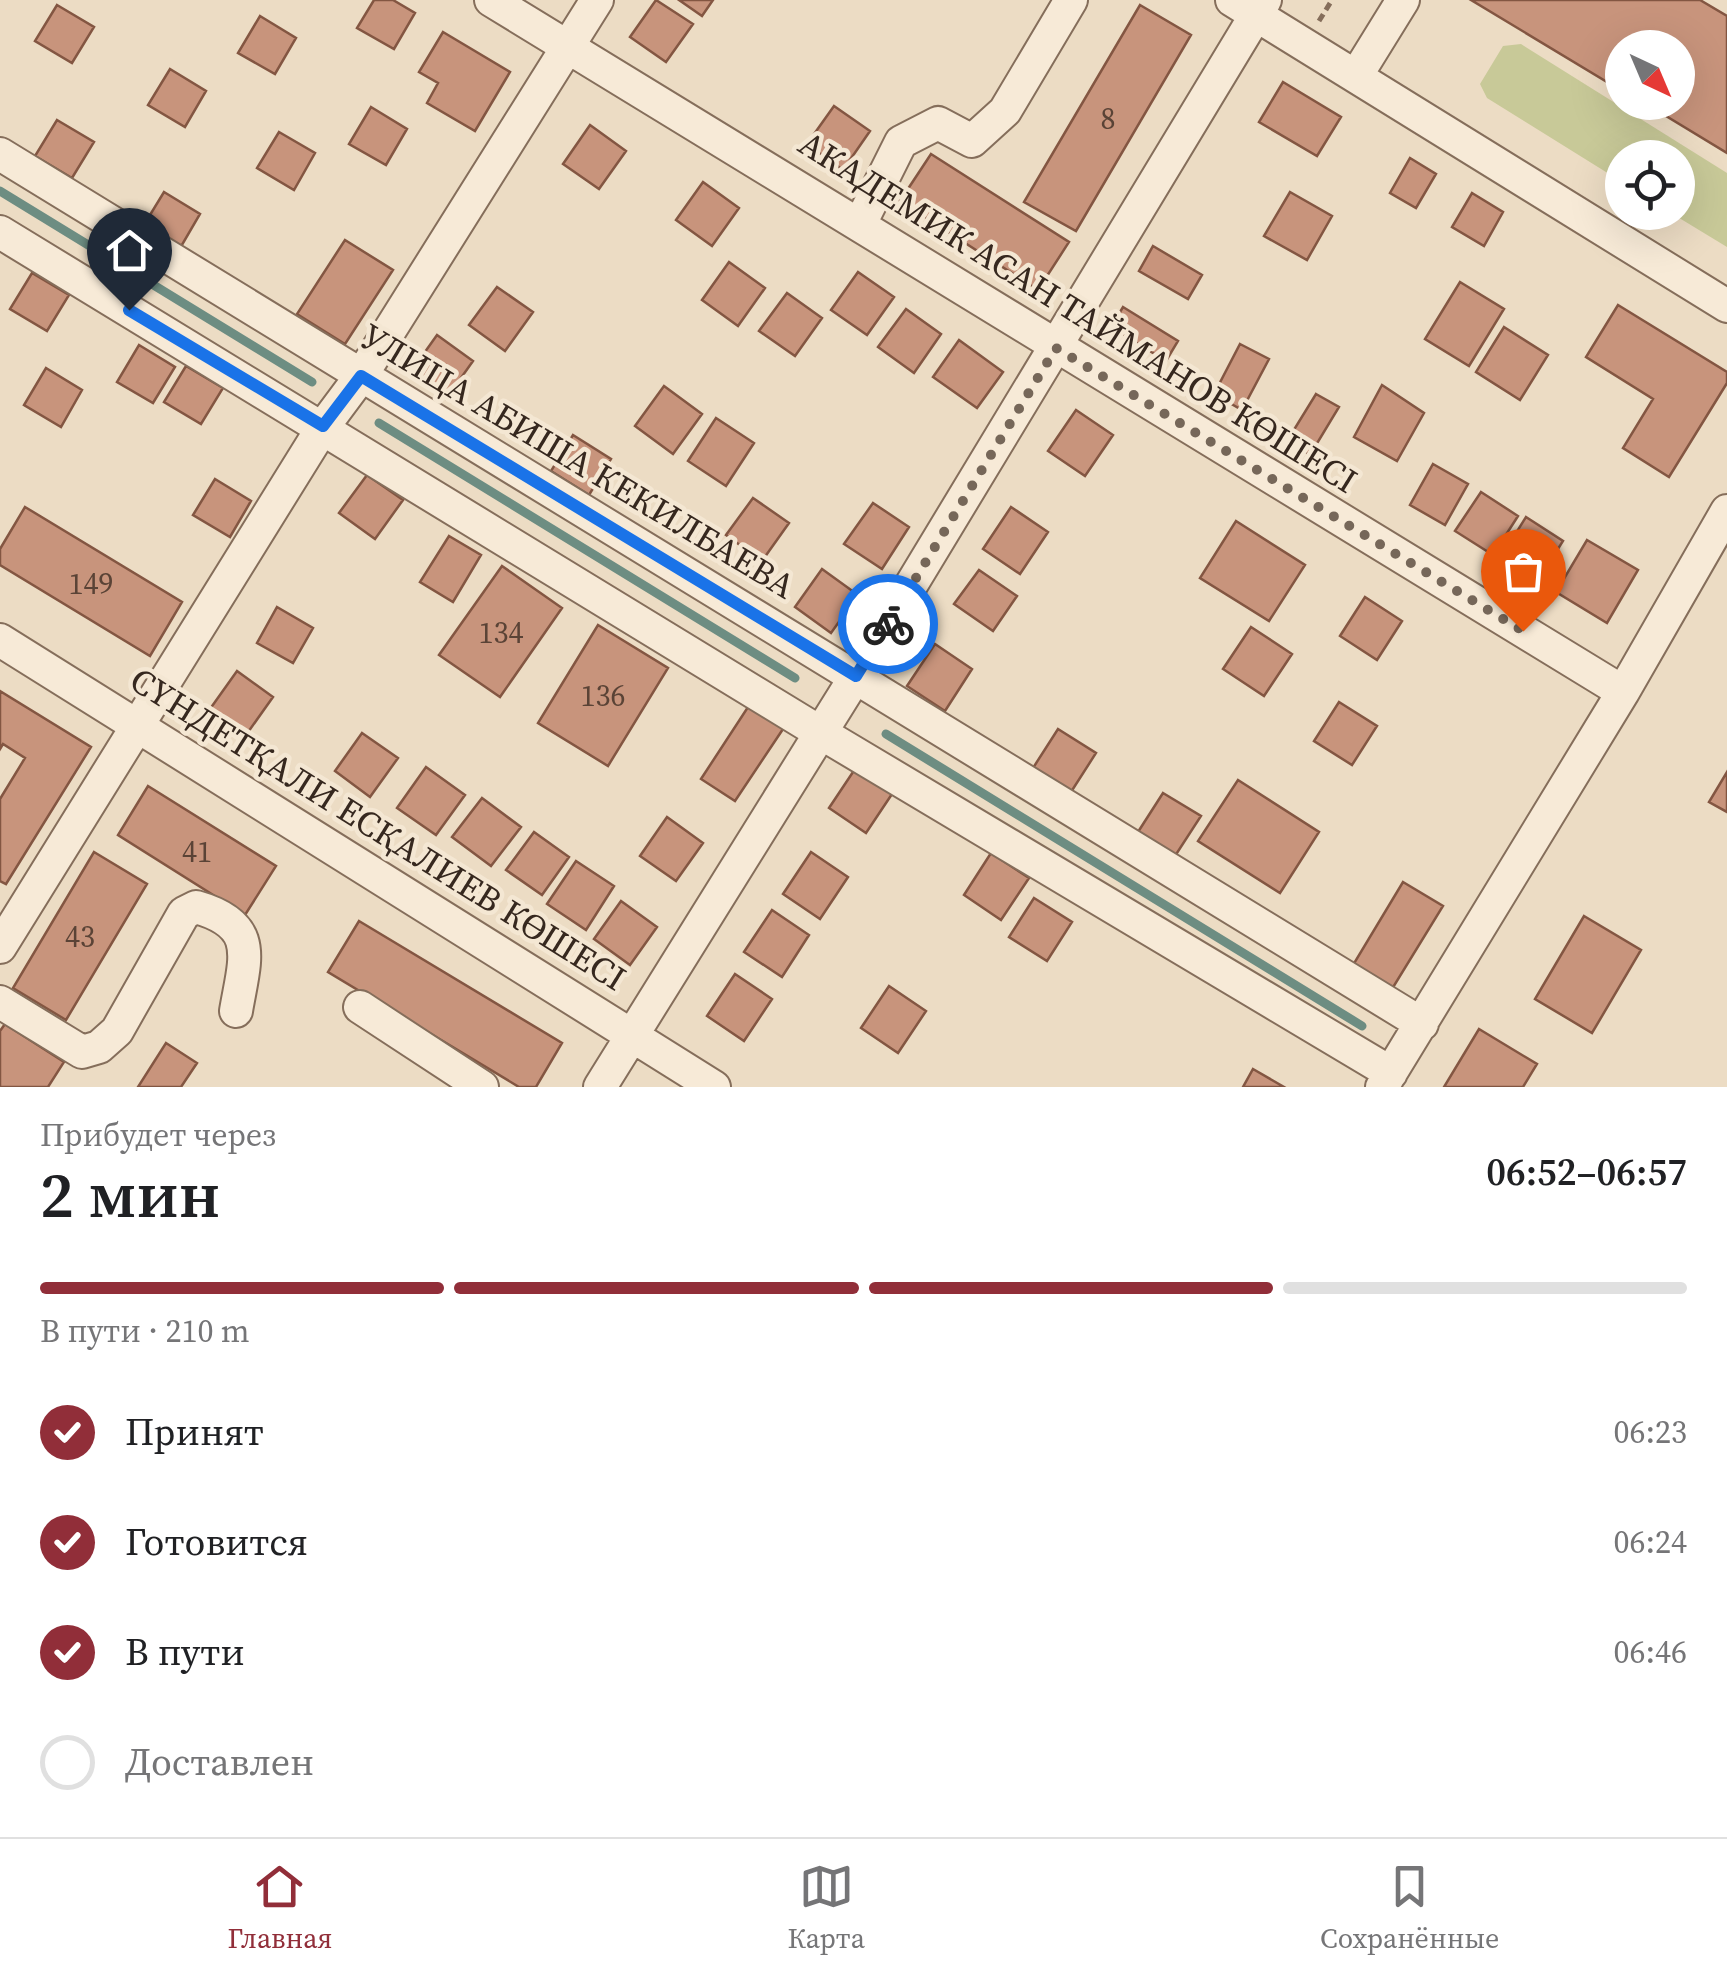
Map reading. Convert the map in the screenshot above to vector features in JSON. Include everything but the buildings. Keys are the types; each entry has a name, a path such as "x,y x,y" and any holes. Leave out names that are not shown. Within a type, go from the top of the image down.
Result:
{"street":[{"name":"АКАДЕМИК АСАН ТАЙМАНОВ КӨШЕСІ","path":"491,0 1623,692"},
{"path":"0,948 323,426 361,376 598,0"},
{"path":"860,224 902,142 938,123 972,141 1005,111 1071,0"},
{"path":"1356,76 1403,0"},
{"path":"600,1087 1056,348 1251,5 1356,76 1727,306"},
{"name":"УЛИЦА АБИША КЕКИЛБАЕВА","path":"0,154 1422,1024"},
{"path":"0,232 323,426 1386,1080 1623,692 1727,512"},
{"name":"СҮНДЕТҚАЛИ ЕСҚАЛИЕВ КӨШЕСІ","path":"0,640 714,1087"},
{"path":"0,1002 82,1052 99,1047 117,1031 184,913 196,907 238,927 244,940 236,1011"},
{"path":"360,1006 482,1087"}],"green space":[{"path":"1521,44 1605,97 1605,120 1642,120 1674,140 1605,140 1605,171 1487,98 1480,84 1503,46"},
{"path":"1695,153 1727,173 1727,247 1695,228"}],"waterway":[{"path":"0,191 312,382"},
{"path":"379,423 795,678"},
{"path":"886,734 1362,1026"}],"way so far":[{"path":"888,624 1056,348 1523,631"}],"route":[{"path":"129,310 323,426 361,376 856,676 888,624"}]}
